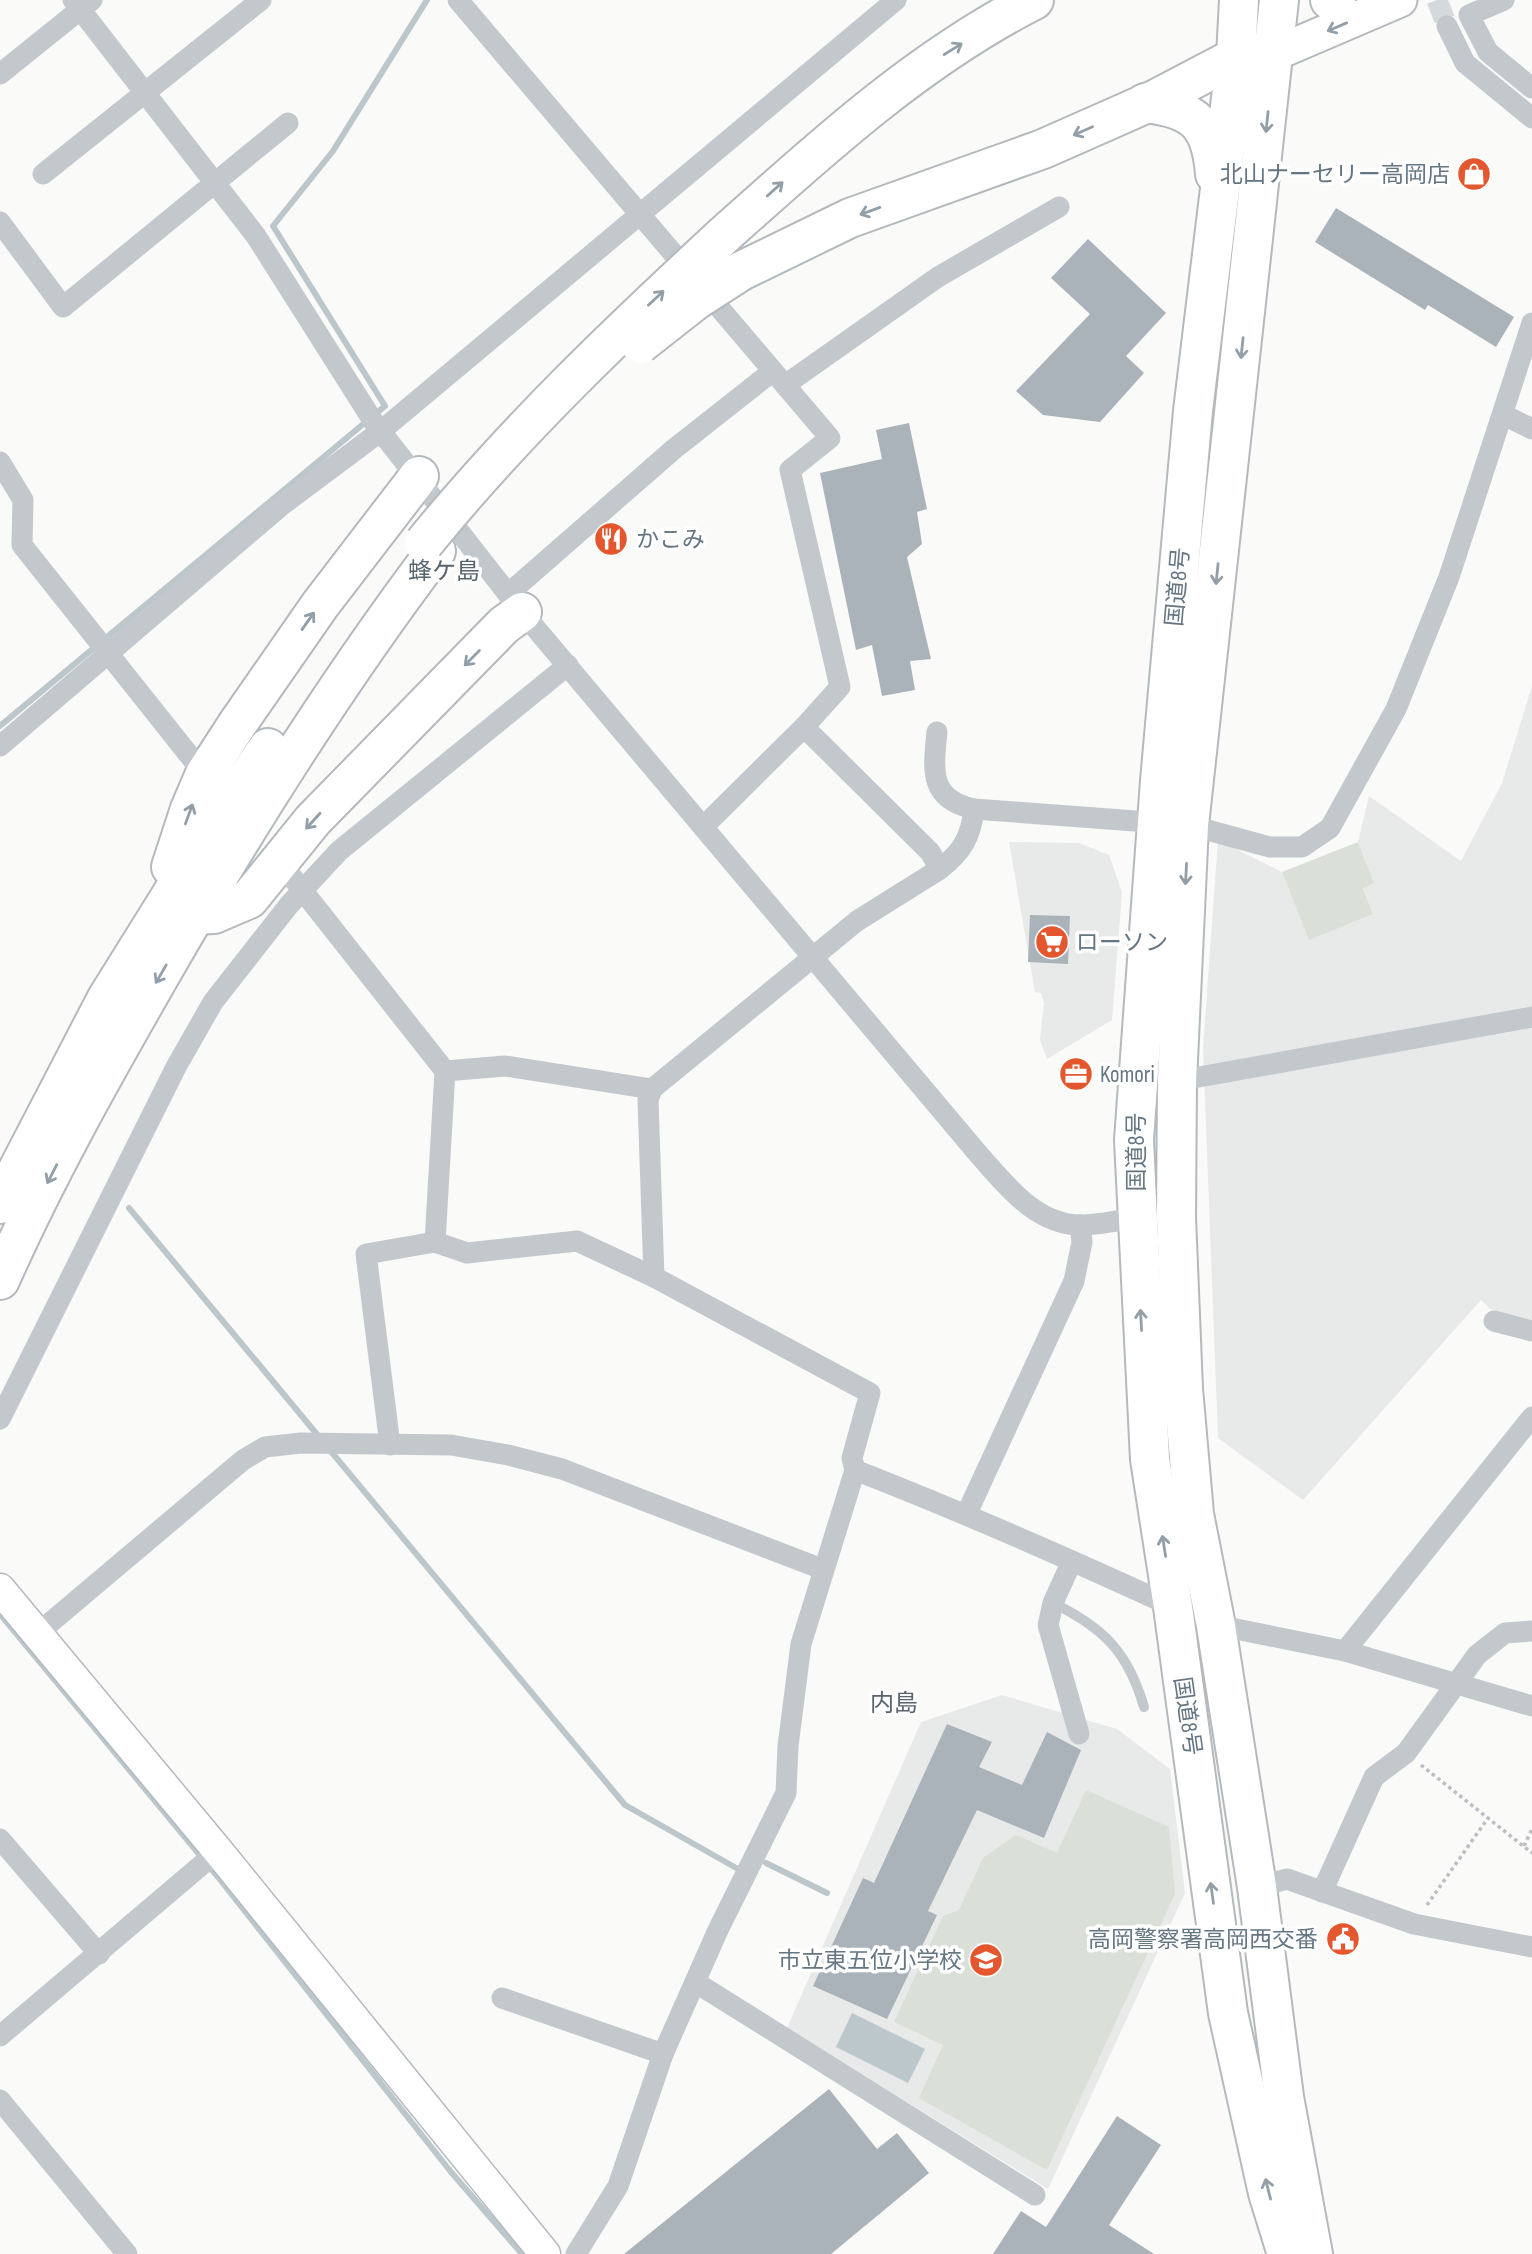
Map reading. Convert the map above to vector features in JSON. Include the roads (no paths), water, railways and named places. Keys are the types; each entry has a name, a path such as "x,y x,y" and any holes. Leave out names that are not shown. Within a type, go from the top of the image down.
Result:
{"highway":[{"name":"国道8号","path":"1239,0 1236,57 1193,411 1173,824 1176,1217 1182,1389 1194,1514 1216,1626 1257,1886 1283,2097 1313,2254"},
{"path":"0,1171 58,1072 213,828 283,726 430,547 519,456 620,360 696,300 741,271 850,218 1043,149 1145,103 1236,57 1275,46 1264,0"},
{"name":"国道8号","path":"1279,0 1173,824 1137,1073 1134,1140 1150,1459 1173,1607 1228,2013 1268,2193 1287,2254"},
{"path":"1330,0 1336,0"},
{"path":"0,1280 81,1117 195,915 335,688 471,485 547,404 724,235 871,107 943,55 1031,3"},
{"path":"1145,103 1174,106 1196,120 1212,145 1217,208"},
{"path":"139,947 160,903 190,809 205,774 320,605 419,476"},
{"path":"195,915 214,914 249,899 313,820 504,625 515,603"},
{"path":"0,1204 107,998"}],"main road":[{"path":"1275,46 1400,0"}],"street":[{"path":"43,174 261,0"},
{"path":"458,0 830,438 790,470 840,687 804,727 703,827"},
{"path":"0,746 102,645 282,505 374,421 639,216 896,0"},
{"path":"1504,0 1469,15 1488,52 1532,89"},
{"path":"0,74 82,3 145,92 256,236 374,421 515,603 813,959 1021,1201 1052,1220 1080,1225 1136,1219"},
{"path":"1447,26 1465,63 1532,118"},
{"path":"0,222 63,307 288,123"},
{"path":"515,603 674,449 938,276 1059,207"},
{"path":"937,732 934,762 939,790 954,804 974,809 1173,824 1269,847 1301,847 1330,828 1396,709 1449,577 1532,323"},
{"path":"1504,415 1532,429"},
{"path":"0,462 23,499 22,545 193,760"},
{"path":"0,1419 176,1067 213,1002 303,890 339,851 568,665"},
{"path":"804,727 930,852 940,869"},
{"path":"654,1277 648,1100 652,1089 858,921 958,855 971,833 974,809"},
{"path":"288,872 445,1071 435,1242"},
{"path":"1177,1081 1532,1017"},
{"path":"445,1071 505,1066 652,1089"},
{"path":"967,1513 1074,1280 1082,1242 1080,1225"},
{"path":"390,1445 366,1254 435,1242 467,1253 577,1241 654,1277 870,1393 852,1458 855,1471 822,1569 801,1644 788,1746 786,1793 663,2054 618,2186 576,2254"},
{"path":"1494,1321 1532,1331"},
{"path":"1345,1651 1532,1418"},
{"path":"38,1633 243,1460 265,1447 300,1443 451,1446 562,1469 822,1569"},
{"path":"855,1471 967,1513 1071,1563 1137,1589 1216,1626 1345,1651 1532,1706"},
{"path":"1071,1563 1053,1602 1048,1625 1079,1734"},
{"path":"0,1589 218,1851 545,2254"},
{"path":"1322,1892 1374,1777 1406,1753 1477,1655 1505,1633 1532,1631"},
{"path":"0,1839 99,1954"},
{"path":"0,2036 218,1851"},
{"path":"1257,1886 1287,1879 1414,1924 1532,1947"},
{"path":"695,1982 1035,2195"},
{"path":"502,1998 663,2054"},
{"path":"0,2100 127,2254"}],"lane":[{"path":"1053,1602 1098,1629 1121,1651 1135,1675 1144,1707"}],"waterway":[{"path":"0,726 385,406 273,226 333,151 427,0"},
{"path":"129,1208 320,1438"},
{"path":"329,1449 625,1805 738,1869"},
{"path":"0,1614 218,1877 451,2172 522,2254"},
{"path":"766,1863 827,1893"}],"tunnel":[{"path":"1437,0 1447,26"}],"place":[{"name":"北山ナーセリー高岡店","path":"1474,174"},
{"name":"かこみ","path":"611,539"},
{"name":"ローソン","path":"1052,942"},
{"name":"Komori","path":"1076,1074"},
{"name":"高岡警察署高岡西交番","path":"1343,1939"},
{"name":"市立東五位小学校","path":"986,1960"}],"district":[{"name":"蜂ケ島","path":"444,571"},
{"name":"内島","path":"894,1703"}]}
